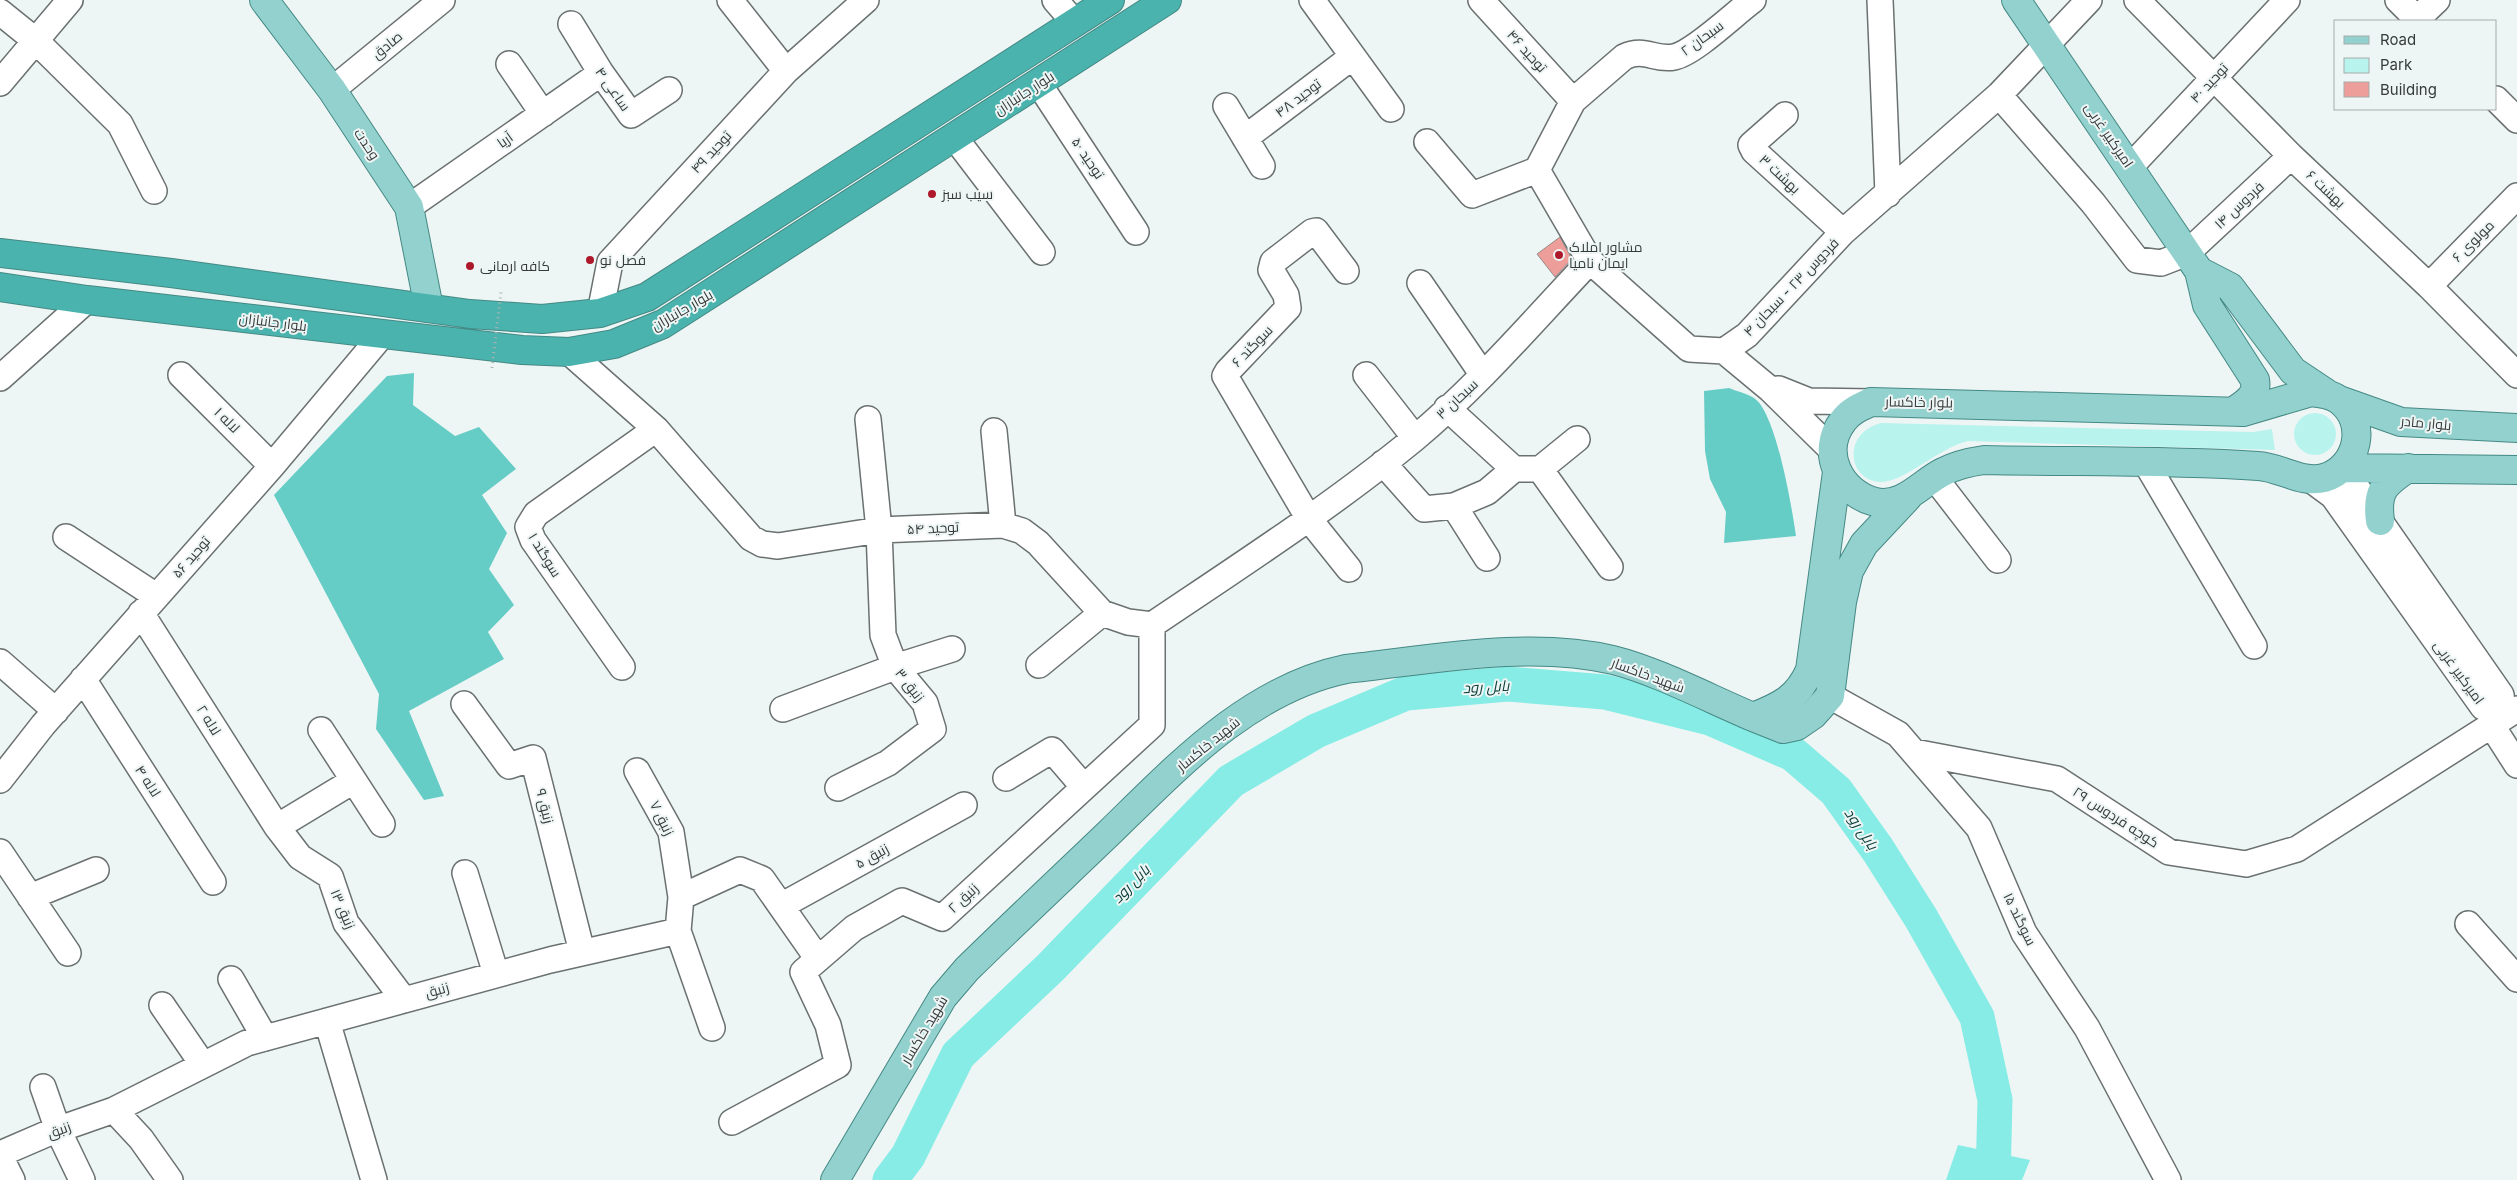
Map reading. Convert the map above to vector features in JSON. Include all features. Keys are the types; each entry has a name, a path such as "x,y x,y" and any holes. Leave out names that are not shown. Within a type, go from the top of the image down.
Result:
{"highway":[{"name":"بلوار جانبازان","path":"0,253 470,314 542,319 600,312 648,297 1110,0"},
{"name":"بلوار جانبازان","path":"0,287 87,300 522,350 569,352 614,344 663,324 1167,0"}],"main road":[{"name":"وحدت","path":"264,0 332,90 409,207 429,308"},
{"name":"امیرکبیر غربی","path":"2016,0 2131,166 2193,262 2207,305 2255,380 2256,388 2253,396 2234,411"},
{"name":"امیرکبیر غربی","path":"2193,262 2230,287 2293,371 2333,397"},
{"name":"بلوار خاکسار","path":"1753,718 1774,709 1790,699 1803,685 1810,670 1835,461 1834,437 1842,421 1855,409 1872,402 2252,411 2296,395 2311,392 2333,397"},
{"name":"بلوار مادر","path":"2333,397 2401,422 2517,428"},
{"path":"1830,696 1842,602 1849,571 1864,544 1908,497 1934,477 1954,468 1984,460 2259,466 2303,477 2323,478 2336,474 2343,468 2354,453 2357,440 2356,425 2350,411 2333,397"},
{"path":"1835,461 1846,486 1860,497 1877,502 1893,502 1908,497"},
{"path":"2343,468 2517,470"},
{"path":"2380,521 2378,503 2380,495 2391,479 2408,468"},
{"name":"شهید خاکسار","path":"835,1180 943,998 967,969 1186,759 1232,723 1288,690 1327,673 1346,669 1486,654 1563,653 1614,661 1753,718 1783,728 1797,726 1814,715 1830,696"}],"street":[{"path":"0,83 70,0"},
{"name":"صادق","path":"332,90 442,0"},
{"path":"730,0 786,71"},
{"path":"1055,0 1075,23"},
{"path":"1312,0 1391,109"},
{"name":"توحید ۴۶","path":"1482,0 1574,101"},
{"name":"سبحان ۲","path":"1574,101 1624,57 1634,52 1670,58 1685,53 1753,0"},
{"path":"1880,0 1888,194"},
{"name":"فردوس ۲۳ - سبحان ۴","path":"1724,351 1746,335 1843,232 1999,95 2089,0"},
{"name":"بهشت ۶","path":"2137,0 2291,156 2429,286 2517,375"},
{"name":"توحید ۴۰","path":"2131,166 2287,0"},
{"path":"2398,0 2418,20 2437,0"},
{"name":"توحید ۴۹","path":"600,312 610,262 786,71 855,4"},
{"path":"0,12 36,41 120,124 154,191"},
{"name":"ساعی ۴","path":"571,24 601,73 631,115 670,90"},
{"name":"توحید ۴۸","path":"1245,138 1352,57"},
{"path":"509,64 543,114"},
{"name":"آریا","path":"409,207 601,73"},
{"name":"توحید ۵۰","path":"1039,84 1136,232"},
{"path":"1999,95 2093,203 2137,260 2161,263 2193,262"},
{"path":"2497,100 2517,120"},
{"path":"1427,142 1472,195 1537,170 1574,101"},
{"path":"1226,106 1262,166"},
{"name":"بهشت ۳","path":"1785,115 1752,145 1754,151 1843,232"},
{"path":"954,138 1042,252"},
{"name":"فردوس ۱۴","path":"2193,262 2291,156"},
{"path":"1537,170 1590,262 1689,349 1724,351 1771,390 1835,461"},
{"name":"مولوی ۶","path":"2429,286 2517,196"},
{"name":"سوگند ۶","path":"1309,519 1225,376 1288,308 1286,295 1271,270 1273,262 1312,232 1316,232 1346,271"},
{"name":"سبحان ۳","path":"1309,519 1415,438 1483,375 1590,262"},
{"path":"1420,283 1483,375"},
{"path":"0,378 87,300"},
{"name":"توحید ۵۶","path":"0,780 56,711 272,466 382,335"},
{"name":"توحید ۵۴","path":"569,352 656,429 751,538 762,544 778,546 879,530 1003,524 1022,531 1038,543 1102,613 1128,622 1152,625"},
{"name":"لاله ۱","path":"182,375 272,466"},
{"path":"1366,375 1415,438"},
{"path":"1771,390 1779,390 1809,401 1872,402"},
{"path":"1447,408 1514,469"},
{"name":"زنبق ۳","path":"838,788 888,763 933,730 925,702 895,667 882,635 879,530 868,419"},
{"name":"سوگند ۱","path":"622,667 532,540 528,527 536,514 656,429"},
{"path":"994,431 1003,524"},
{"path":"1383,463 1424,509 1454,506 1487,492 1514,469 1540,469 1577,438"},
{"path":"2146,463 2254,646"},
{"name":"امیرکبیر غربی","path":"2343,468 2501,695 2504,717"},
{"path":"1540,469 1610,567"},
{"path":"1934,477 1998,560"},
{"name":"امیرکبیر غربی","path":"2303,477 2333,496 2483,707 2504,717"},
{"path":"1454,506 1487,558"},
{"path":"1152,625 1309,519 1349,570"},
{"path":"66,537 149,605"},
{"name":"لاله ۲","path":"149,605 277,826"},
{"path":"1039,665 1102,613"},
{"name":"زنبق ۲","path":"732,1122 838,1065 828,1025 803,972 854,928 902,901 942,918 1152,724 1152,625"},
{"path":"782,709 895,667 952,649"},
{"path":"0,662 56,711"},
{"name":"لاله ۴","path":"83,680 213,882"},
{"name":"سوگند ۱۵","path":"1830,696 1898,734 1979,828 2024,933 2086,1028 2168,1180"},
{"name":"زنبق ۹","path":"464,704 509,766 533,758 582,952"},
{"path":"2504,717 2517,765"},
{"name":"کوچه فردوس ۲۹","path":"1914,752 2057,779 2169,852 2246,864 2297,849 2504,717"},
{"path":"321,730 382,824"},
{"path":"1006,778 1052,750 1083,786"},
{"name":"زنبق ۷","path":"637,771 671,832 681,897"},
{"path":"277,826 353,781"},
{"name":"زنبق ۵","path":"781,906 964,806"},
{"name":"زنبق ۱۳","path":"277,826 300,857 330,876 346,923 404,1000"},
{"path":"0,852 68,953"},
{"path":"30,897 96,870"},
{"path":"712,1028 678,931 681,897 740,870 762,879 818,959"},
{"path":"465,873 496,974"},
{"path":"2468,924 2517,979"},
{"name":"زنبق","path":"0,1155 58,1130 114,1110 247,1043 496,974 582,952 678,931"},
{"path":"231,979 265,1038"},
{"path":"162,1005 203,1065"},
{"path":"327,1021 374,1180"},
{"path":"43,1087 58,1130 82,1180"},
{"path":"114,1110 141,1140 170,1180"},
{"path":"0,1155 12,1180"}],"path":[{"path":"492,368 501,292"}],"green space":[{"path":"2319,413 2327,416 2333,422 2336,434 2333,446 2327,452 2311,455 2303,452 2297,446 2294,430 2297,422 2303,416"},
{"path":"1881,423 2253,432 2272,429 2275,450 1968,441 1957,444 1912,471 1881,482 1870,480 1861,474 1856,466 1854,456 1855,446 1860,436 1868,428"}],"shaded area":[{"path":"414,373 413,405 455,436 479,427 516,469 482,495 507,533 489,569 514,605 488,632 504,659 409,711 444,796 424,800 376,729 379,694 274,495 387,376"},
{"path":"1729,388 1754,398 1762,407 1769,422 1782,462 1796,536 1724,543 1726,512 1710,479 1705,451 1704,391"},
{"path":"1958,1145 2030,1160 2022,1180 1946,1180"}],"building":[{"name":"مشاور املاک ایمان نامیا","path":"1560,237 1572,259 1555,277 1537,254"}],"waterway":[{"name":"بابل رود","path":"890,1180 908,1156 958,1055 1050,968 1231,781 1316,731 1406,693 1507,684 1605,692 1710,718 1793,754 1836,791 1878,850 1921,918 1977,1017 1995,1100 1993,1180"}],"place":[{"name":"سیب سبز","path":"932,194"},
{"name":"مشاور املاک ایمان نامیا","path":"1559,255"},
{"name":"فصل نو","path":"590,260"},
{"name":"کافه ارمانی","path":"470,266"}]}
